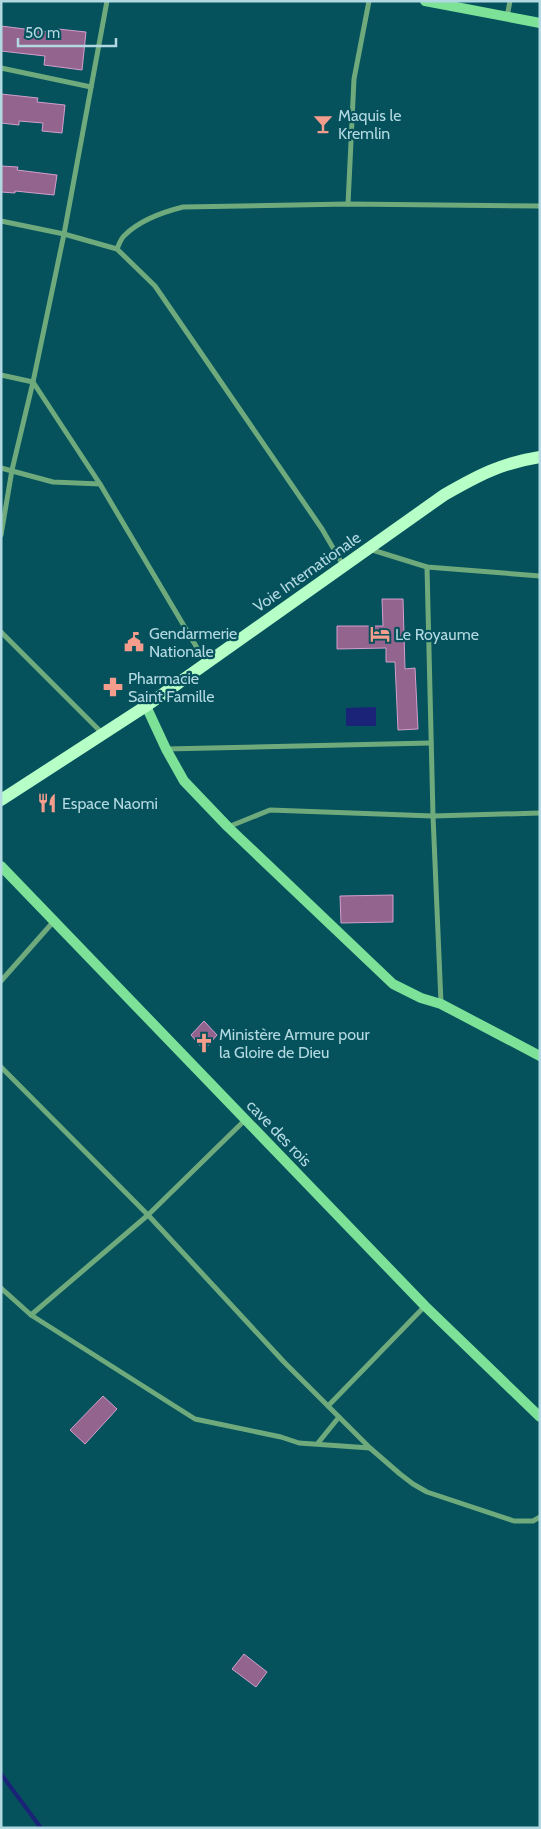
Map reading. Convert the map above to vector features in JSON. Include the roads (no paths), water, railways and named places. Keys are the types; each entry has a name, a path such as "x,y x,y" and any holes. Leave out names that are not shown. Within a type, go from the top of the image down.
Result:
{"main road":[{"name":"Voie Internationale","path":"1,800 104,735 444,495 482,473 520,460 540,457"}],"street":[{"path":"1,535 12,470 34,382 64,234 107,1"},
{"path":"348,204 354,79 369,1"},
{"path":"425,1 540,23"},
{"path":"507,17 510,1"},
{"path":"1,68 91,86"},
{"path":"116,249 124,235 162,213 183,208 348,204 540,206"},
{"path":"1,221 64,234 116,249 155,286 322,529 344,565"},
{"path":"1,374 34,382 100,484 206,664"},
{"path":"1,468 54,482 100,484"},
{"path":"369,549 427,567 540,576"},
{"path":"427,567 433,816 441,1004"},
{"path":"1,632 104,735"},
{"path":"146,706 166,749 184,781 228,827 393,984 420,998 441,1004 540,1056"},
{"path":"166,749 431,743"},
{"path":"228,827 270,810 433,816 540,813"},
{"name":"cave des rois","path":"1,866 425,1306 540,1417"},
{"path":"1,981 55,920"},
{"path":"1,1067 148,1215 284,1362 370,1448 413,1484 427,1492 514,1521 533,1521 540,1517"},
{"path":"31,1315 148,1215 246,1119"},
{"path":"1,1288 31,1315 195,1419 281,1437 298,1443 370,1448"},
{"path":"328,1406 425,1306"},
{"path":"318,1443 339,1417"}],"waterway":[{"path":"1,1774 41,1828"}],"place":[{"name":"Maquis le Kremlin","path":"323,124"},
{"name":"Le Royaume","path":"380,634"},
{"name":"Gendarmerie Nationale","path":"134,642"},
{"name":"Pharmacie Saint Famille","path":"113,687"},
{"name":"Espace Naomi","path":"47,803"},
{"name":"Ministère Armure pour la Gloire de Dieu","path":"204,1043"}]}
